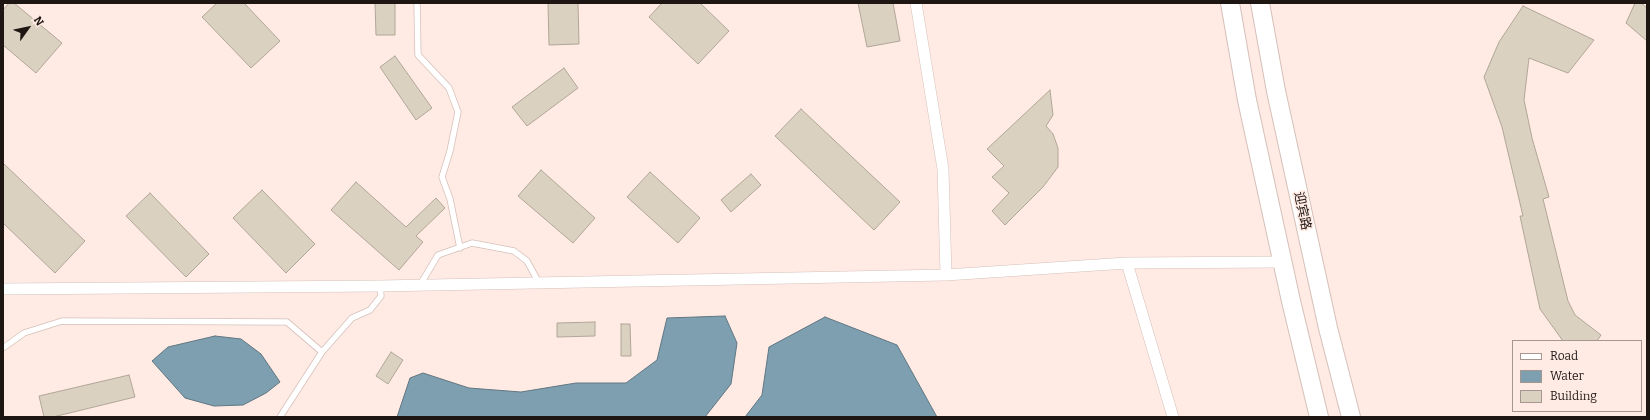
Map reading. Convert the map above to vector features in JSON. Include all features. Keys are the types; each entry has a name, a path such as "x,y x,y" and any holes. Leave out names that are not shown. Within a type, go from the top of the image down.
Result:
{"highway":[{"path":"1230,3 1247,100 1319,417"},
{"name":"迎宾路","path":"1260,3 1276,91 1323,306 1351,417"}],"street":[{"path":"916,3 943,169 946,275"},
{"path":"3,289 380,286 946,275 1126,263 1283,262"},
{"path":"1126,263 1173,417"}],"lane":[{"path":"417,3 418,55 449,88 458,112 450,151 442,177 450,199 460,248"},
{"path":"420,285 438,255 472,243 514,252 527,261 539,283"},
{"path":"280,417 322,352 352,318 370,310 381,296 380,286"},
{"path":"3,348 24,332 62,321 287,322 322,352"}],"water":[{"path":"725,316 737,343 731,384 705,417 397,417 410,378 423,373 469,388 521,392 576,383 626,383 657,360 667,318"},
{"path":"825,317 897,345 937,417 745,417 762,395 769,347"},
{"path":"215,336 241,339 261,354 280,382 266,393 243,405 214,406 185,398 152,361 168,347"}],"building":[{"path":"9,3 14,3 62,43 36,73 3,45 3,10"},
{"path":"217,3 244,3 280,41 251,68 202,17"},
{"path":"375,3 395,3 395,35 376,35"},
{"path":"548,3 578,3 579,44 549,45"},
{"path":"662,3 700,3 729,31 698,64 649,17"},
{"path":"858,3 893,3 900,41 867,47"},
{"path":"1635,3 1641,3 1647,8 1647,41 1626,23"},
{"path":"1523,6 1594,40 1568,73 1529,58 1524,100 1532,138 1549,197 1543,199 1568,301 1575,315 1601,335 1598,340 1562,340 1540,309 1520,216 1523,216 1502,127 1484,77 1499,42"},
{"path":"395,56 432,108 416,120 380,67"},
{"path":"564,68 578,88 527,126 512,107"},
{"path":"1050,90 1053,115 1046,126 1053,134 1058,148 1058,167 1043,187 1005,225 992,211 1009,193 992,177 1004,166 987,149"},
{"path":"801,109 900,202 874,230 775,136"},
{"path":"3,163 85,241 55,273 3,223"},
{"path":"541,170 595,218 573,243 518,196"},
{"path":"650,172 700,218 678,243 627,197"},
{"path":"751,174 761,185 731,212 721,200"},
{"path":"356,182 406,227 436,198 445,208 416,236 423,242 399,270 331,210"},
{"path":"262,190 315,244 286,273 233,218"},
{"path":"150,193 209,254 186,277 126,216"},
{"path":"595,322 595,336 557,337 557,323"},
{"path":"621,324 630,324 631,356 621,356"},
{"path":"391,352 403,360 388,384 376,376"},
{"path":"129,375 135,397 53,417 44,417 39,396"}]}
